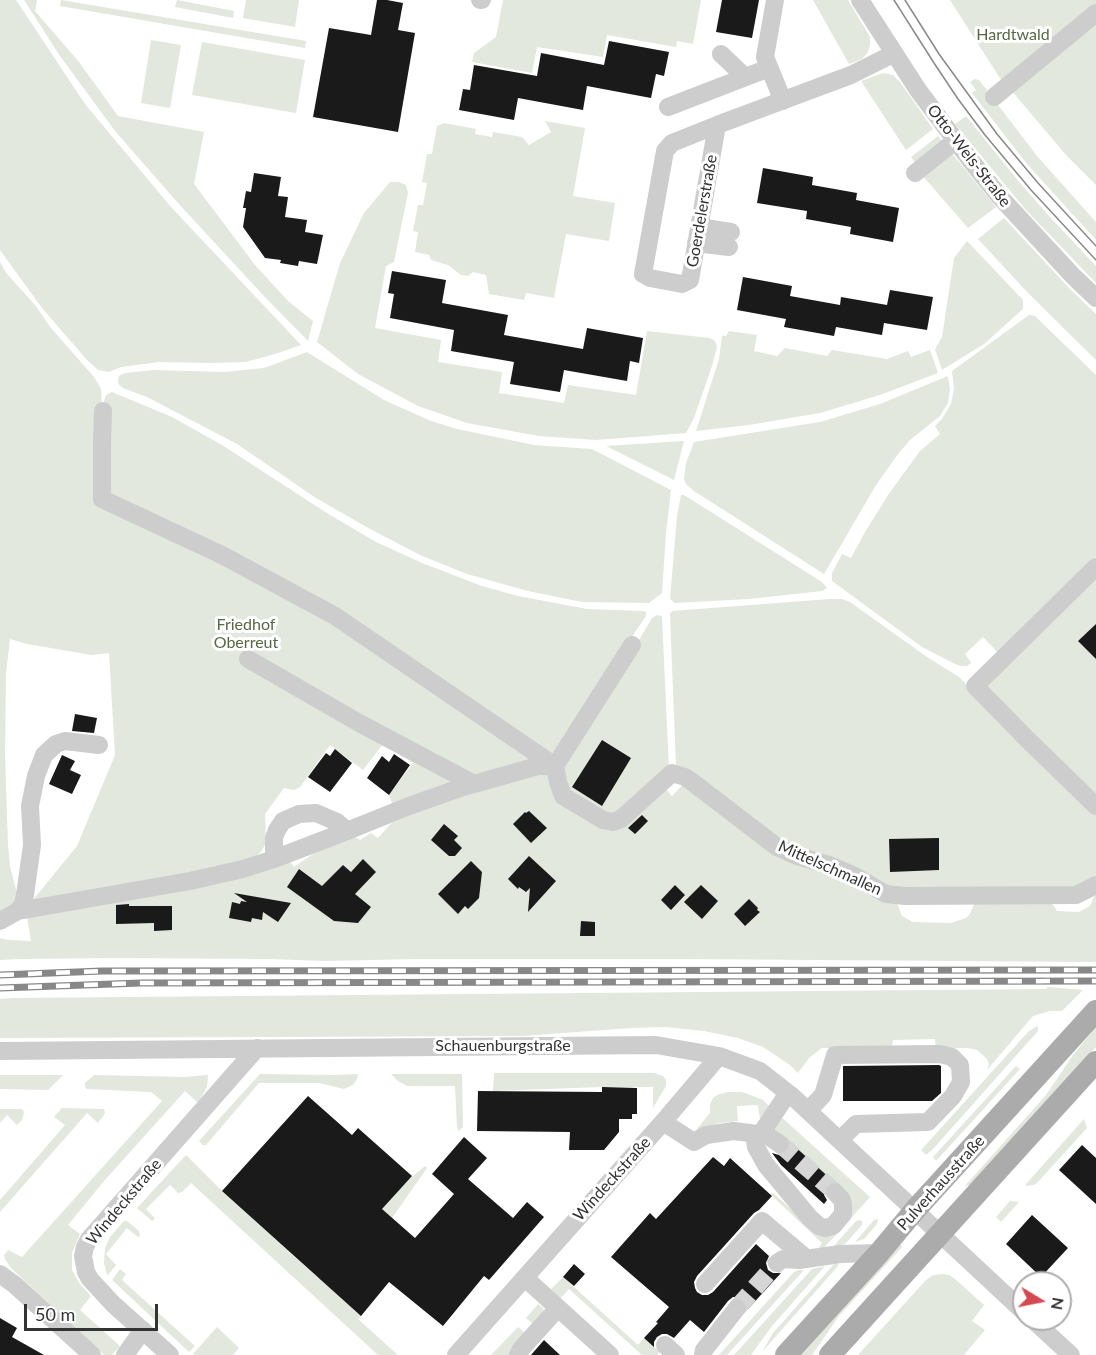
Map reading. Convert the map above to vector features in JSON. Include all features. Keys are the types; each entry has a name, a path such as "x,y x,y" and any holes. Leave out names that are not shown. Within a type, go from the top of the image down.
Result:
{"main road":[{"name":"Pulverhausstraße","path":"786,1355 1096,1011"},
{"name":"Pulverhausstraße","path":"830,1355 1096,1062"}],"street":[{"path":"775,0 765,57 783,101"},
{"name":"Otto-Wels-Straße","path":"860,0 893,54 955,141 1000,197 1096,298"},
{"path":"994,97 1096,13"},
{"path":"721,54 745,77"},
{"name":"Goerdelerstraße","path":"717,125 690,280 682,284 650,279 643,273 665,151 672,143 717,125 851,75 893,54"},
{"path":"668,106 769,68"},
{"path":"915,173 955,141"},
{"path":"698,235 730,240"},
{"path":"103,411 102,499 222,555 335,616 555,766"},
{"path":"1096,567 975,686 1096,806"},
{"path":"555,766 632,645"},
{"path":"248,659 474,784"},
{"path":"18,911 25,894 32,845 30,806 36,776 44,755 56,744 65,741 99,745"},
{"path":"0,921 18,911 243,869 474,784 538,766 555,766"},
{"name":"Mittelschmallen","path":"555,766 563,796 603,820 613,822 621,819 672,773 685,777 777,846 797,856 853,875 886,894 905,896 1076,895 1096,885"},
{"path":"274,859 274,838 277,830 283,820 298,814 316,813 337,822 347,831"},
{"name":"Schauenburgstraße","path":"0,1051 656,1045 719,1056 760,1071 788,1093 1012,1301"},
{"name":"Windeckstraße","path":"170,1355 113,1304 90,1279 83,1256 85,1247 89,1239 257,1048"},
{"path":"808,1112 823,1095 834,1055 940,1054 952,1058 960,1065 961,1082 953,1096 928,1122 856,1124 840,1140"},
{"name":"Windeckstraße","path":"456,1355 719,1056"},
{"path":"788,1093 759,1133 755,1140 756,1147 766,1165 819,1226 825,1228 833,1226 843,1214 843,1204 835,1192"},
{"path":"663,1122 694,1142 706,1136 734,1131 759,1133 780,1144"},
{"path":"705,1284 762,1221 807,1259"},
{"path":"777,1263 783,1259 879,1253"},
{"path":"0,1274 92,1355"},
{"path":"525,1278 610,1355"},
{"path":"518,1355 558,1308"},
{"path":"703,1355 704,1350 736,1308"},
{"path":"125,1355 143,1330"},
{"path":"1045,1331 1071,1355"}],"green space":[{"path":"0,0 16,0 85,104 171,207 301,345 246,362 159,362 121,367 109,372 98,370 87,360 42,308 0,250"},
{"path":"24,0 37,0 35,11 79,62 118,116 204,132 194,184 255,265 288,301 313,321 308,341 177,202 115,131 60,56"},
{"path":"61,0 306,41 305,48 60,6"},
{"path":"177,0 234,11 233,18 175,7"},
{"path":"246,0 299,0 295,27 243,18"},
{"path":"503,0 701,0 693,44 677,41 676,47 607,35 603,57 537,47 532,73 472,62 474,53 496,37"},
{"path":"813,0 848,0 870,37 868,52 862,59 849,64"},
{"name":"Hardtwald","path":"950,0 1096,0 1096,9 1005,86"},
{"path":"1096,20 1096,185 1066,155 1011,90"},
{"path":"151,40 181,45 170,108 141,103"},
{"path":"202,42 305,60 296,113 192,95"},
{"path":"883,73 893,75 900,82 933,129 906,150 861,81"},
{"path":"975,79 979,80 1037,156 1096,222 1096,240 1027,164 972,93 976,90 970,82"},
{"path":"966,116 1020,183 1096,266 1096,283 1026,210 955,124"},
{"path":"545,121 585,128 573,196 615,203 609,241 566,234 554,298 526,293 524,300 489,294 486,275 473,272 468,276 461,275 448,265 431,260 429,255 415,252 418,232 413,231 418,205 423,205 427,183 422,182 427,154 432,154 437,126 444,123 476,129 475,134 492,137 493,132 522,137 529,145 551,132"},
{"path":"938,136 944,143 917,165 911,157"},
{"path":"950,151 996,207 968,228 921,174"},
{"path":"390,182 406,185 408,193 394,262 386,266 375,328 441,340 438,362 502,372 499,393 564,403 568,385 636,395 647,331 710,338 715,341 717,347 694,418 686,433 596,440 539,436 467,423 418,406 358,374 317,342 340,263 364,213"},
{"path":"1004,218 1096,314 1096,360 1029,294 978,239"},
{"path":"967,241 1023,300 1023,309 984,344 942,370 935,349 942,337 954,258"},
{"name":"Friedhof Oberreut","path":"0,262 51,328 94,377 101,389 102,410 105,410 106,395 112,392 172,417 222,445 376,542 482,586 518,596 587,609 644,611 646,616 629,641 636,645 652,618 657,615 662,616 669,771 659,781 672,796 685,782 799,863 896,901 902,916 913,922 951,923 966,918 975,902 1049,899 1057,911 1079,912 1090,906 1096,892 1096,962 680,959 325,961 117,958 0,960 0,938 31,941 27,917 288,859 294,867 319,850 354,836 360,840 371,833 378,838 397,817 389,795 413,763 383,744 363,770 330,745 300,787 294,790 284,788 265,814 266,843 261,852 251,860 240,865 32,901 77,846 115,755 109,653 92,655 10,639 6,674 5,754 8,845 10,866 19,901 0,917"},
{"path":"1029,315 1035,316 1096,375 1096,557 1000,655 983,637 965,654 971,663 961,666 922,647 832,581 832,573 842,554 851,558 888,495 920,451 940,434 935,426 951,404 954,389 952,371"},
{"path":"729,331 757,335 754,351 777,356 785,348 827,356 832,350 887,359 908,351 911,357 930,350 938,373 880,395 820,413 696,431 719,359 722,336 726,336"},
{"path":"307,352 384,400 431,421 457,429 534,445 592,449 671,490 662,593 649,603 582,602 528,591 467,574 420,555 370,529 316,498 237,444 147,397 125,389 119,385 118,381 119,376 125,373 154,370 224,372 264,368"},
{"path":"948,376 950,389 948,403 940,416 910,440 898,454 876,485 824,574 686,484 684,479 686,463 694,442 820,422 880,404"},
{"path":"684,441 674,480 606,446"},
{"path":"681,495 822,582 827,588 822,591 749,599 675,603 670,599"},
{"path":"1096,578 1096,794 983,690"},
{"path":"830,599 850,602 959,677 1096,812 1096,881 1075,891 904,893 787,847 676,767 670,614 672,611"},
{"path":"1048,987 1083,990 1062,1011 1050,1011 1033,1016 987,1070 989,1064 987,1059 977,1050 958,1048 936,1051 935,1039 893,1040 892,1048 822,1048 809,1058 798,1073 763,1047 738,1038 666,1027 523,1036 0,1038 0,999 13,998 1046,989"},
{"path":"1037,1026 1038,1031 926,1155 921,1150 1028,1032"},
{"path":"1096,1027 1096,1047 970,1185 965,1186 1046,1095 1073,1055"},
{"path":"1016,1066 1020,1069 936,1161 933,1157"},
{"path":"494,1073 654,1073 663,1076 666,1086 653,1108 653,1087 493,1091"},
{"path":"260,1074 358,1074 353,1085 344,1089 319,1083 259,1083 206,1145 203,1145 199,1141"},
{"path":"391,1074 462,1074 463,1127 459,1131 457,1128 455,1086 407,1086"},
{"path":"0,1075 63,1075 48,1090 0,1089"},
{"path":"94,1075 185,1077 208,1075 207,1087 198,1103 185,1091 104,1181 68,1225 80,1234 72,1253 72,1270 80,1284 91,1296 80,1310 120,1346 112,1355 104,1355 11,1268 4,1255 8,1250 22,1257 162,1101 151,1092 87,1089 85,1083"},
{"path":"728,1092 742,1092 763,1100 770,1107 760,1119 758,1105 737,1106 738,1121 720,1123 696,1130 710,1113 713,1098"},
{"path":"62,1108 104,1109 105,1113 98,1123 87,1113 0,1212 0,1200 65,1125 54,1117"},
{"path":"0,1109 22,1109 24,1112 22,1120 17,1125 7,1115 0,1123"},
{"path":"779,1115 870,1197 823,1249 819,1247 822,1243 770,1194 773,1193 811,1227 821,1232 846,1193 770,1125"},
{"path":"1084,1119 1087,1128 1037,1183 1026,1186 1026,1184"},
{"path":"186,1155 319,1279 405,1183 425,1166 427,1168 392,1218 361,1316 358,1319 398,1355 378,1355 191,1183 178,1193 170,1185 146,1209 155,1218 152,1221 137,1208"},
{"path":"1010,1201 1019,1202 1001,1222 996,1217"},
{"path":"878,1219 877,1224 864,1239 855,1242 874,1220"},
{"path":"124,1221 139,1231 140,1236 138,1237 127,1228 106,1254 116,1265 107,1275 104,1263 105,1248 110,1237"},
{"path":"856,1221 862,1221 862,1225 845,1244 833,1247"},
{"path":"898,1245 902,1247 839,1316 812,1355 799,1355"},
{"path":"835,1263 838,1266 762,1352 773,1333"},
{"path":"825,1266 772,1326 751,1355 734,1355 812,1269"},
{"path":"120,1269 126,1274 122,1280 195,1346 189,1352 112,1280"},
{"path":"804,1270 727,1355 719,1355 794,1272"},
{"path":"942,1274 955,1279 984,1305 972,1321 985,1330 964,1355 858,1355 926,1280 933,1275"},
{"path":"563,1277 638,1345 644,1338 660,1352 657,1355 642,1355 569,1289 560,1299 551,1289"},
{"path":"538,1304 543,1308 544,1314 535,1326 526,1318"},
{"path":"217,1327 239,1348 233,1355 194,1355 193,1354"},
{"path":"518,1327 526,1334 511,1355 491,1355"}],"building":[{"path":"377,0 403,3 398,30 415,33 398,132 313,117 329,28 371,35"},
{"path":"722,0 759,0 752,38 716,32"},
{"path":"609,41 669,52 664,76 656,74 651,98 587,86 583,110 518,98 514,120 459,110 463,89 470,90 474,65 537,76 541,53 604,65"},
{"path":"763,168 813,177 812,185 857,193 856,200 899,208 893,242 850,234 851,227 806,219 807,211 757,203"},
{"path":"254,173 281,177 278,196 288,197 285,217 307,220 305,232 323,235 317,264 299,261 298,266 280,263 281,260 265,258 243,227 246,191 251,192"},
{"path":"392,271 446,280 442,303 508,315 504,335 583,349 587,328 643,338 639,363 630,361 627,381 564,370 560,392 510,384 514,362 451,351 454,330 390,318 394,294 388,293"},
{"path":"743,277 792,286 790,296 840,305 841,297 887,305 890,290 933,297 927,330 884,323 882,335 836,327 834,336 784,327 786,319 737,310"},
{"path":"1096,624 1096,659 1078,641"},
{"path":"75,714 97,718 94,733 72,731"},
{"path":"602,740 631,758 602,806 572,787"},
{"path":"335,749 352,763 330,792 308,777 326,753 330,756"},
{"path":"394,754 410,765 389,795 367,778 382,756 389,762"},
{"path":"62,755 75,761 70,770 81,775 72,794 49,784"},
{"path":"529,811 547,828 531,843 513,824"},
{"path":"642,815 648,821 635,834 628,828"},
{"path":"444,824 458,836 454,840 462,848 455,856 449,856 431,840"},
{"path":"939,838 939,870 890,872 889,839"},
{"path":"529,856 556,881 528,912 530,888 526,892 519,887 518,889 508,879"},
{"path":"363,859 376,872 355,894 371,907 358,923 334,921 287,887 299,869 322,886 343,865 351,872"},
{"path":"471,861 482,872 479,898 468,909 465,906 458,914 438,894"},
{"path":"675,885 685,895 671,910 661,900"},
{"path":"701,885 718,901 702,919 684,902"},
{"path":"234,893 291,903 278,922 263,912 262,920 252,918 251,922 229,918 232,902 240,904 241,901 247,902"},
{"path":"749,899 760,912 745,926 734,914"},
{"path":"129,904 129,906 172,906 172,930 154,931 154,923 116,924 116,905"},
{"path":"581,921 595,922 595,936 580,936"},
{"path":"843,1066 941,1066 941,1093 932,1101 843,1101"},
{"path":"602,1087 637,1088 637,1114 632,1114 632,1119 619,1119 619,1132 604,1150 569,1150 570,1132 477,1131 478,1091 602,1092"},
{"path":"308,1096 352,1135 358,1128 412,1176 382,1209 415,1238 454,1194 432,1174 464,1137 487,1158 468,1179 513,1218 527,1202 544,1217 489,1280 484,1276 443,1326 389,1282 361,1316 222,1191"},
{"path":"791,1143 833,1181 825,1188 824,1195 827,1200 824,1204 781,1165 772,1153 785,1154 790,1150"},
{"path":"1082,1145 1096,1158 1096,1204 1059,1170"},
{"path":"713,1157 724,1166 730,1158 772,1196 697,1276 694,1282 697,1292 708,1295 713,1292 756,1244 769,1256 766,1263 768,1270 781,1273 748,1309 748,1304 744,1300 733,1297 704,1332 690,1320 674,1338 667,1334 657,1337 654,1347 644,1338 669,1307 611,1257 650,1213 656,1219"},
{"path":"1032,1215 1068,1248 1047,1271 1035,1271 1006,1244"},
{"path":"574,1264 585,1274 574,1286 563,1277"},
{"path":"0,1318 17,1328 12,1337 44,1355 0,1355"},
{"path":"544,1340 560,1355 531,1355"}],"tunnel":[{"path":"780,1144 835,1192"},
{"path":"737,1308 777,1263"}],"tram line":[{"path":"894,0 958,99 985,135 1031,190 1096,260"},
{"path":"905,0 939,54 997,134 1096,246"}],"railway":[{"path":"0,975 102,971 1096,970"},
{"path":"0,988 141,983 1096,981"}]}
